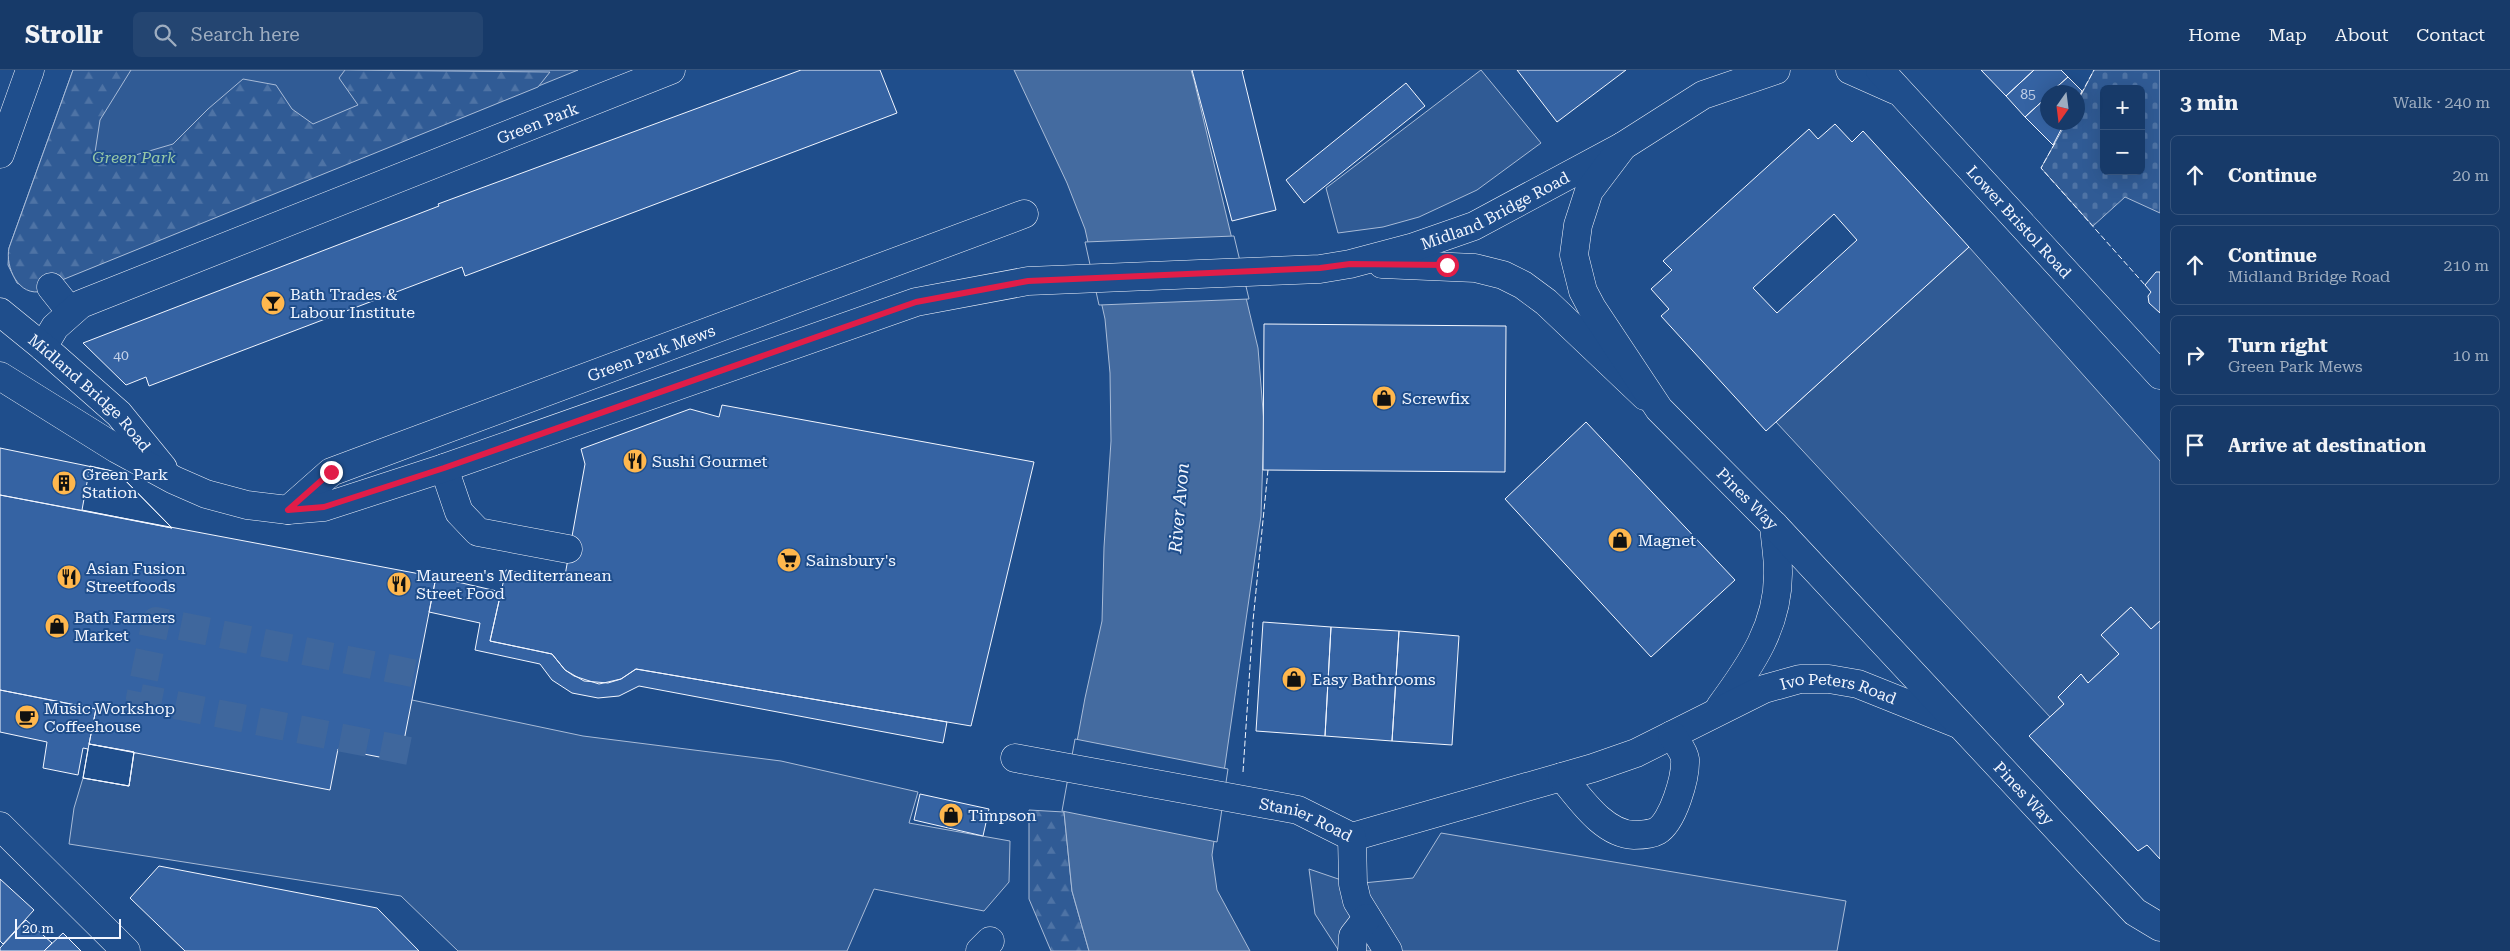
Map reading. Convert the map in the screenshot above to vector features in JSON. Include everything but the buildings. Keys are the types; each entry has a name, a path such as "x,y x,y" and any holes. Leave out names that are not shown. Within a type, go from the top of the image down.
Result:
{"main road":[{"path":"0,154 30,70"},
{"name":"Green Park","path":"44,347 55,327 81,304 671,70"},
{"path":"1702,95 1722,70"},
{"name":"Pines Way","path":"1776,70 1702,95 1623,146 1590,191 1578,225 1574,255 1583,291 1592,308 1659,409 1774,525 2135,912 2159,927"},
{"path":"1850,70 1875,79 1903,94"},
{"name":"Lower Bristol Road","path":"1880,70 2156,363"},
{"name":"Midland Bridge Road","path":"0,376 117,449 174,480 206,494 247,505 288,510 324,507 444,468 916,302 1028,281 1320,268 1350,264 1429,242 1474,226 1623,146"},
{"name":"Green Park Mews","path":"288,510 331,472 1024,214"},
{"path":"1350,264 1447,265 1476,268 1503,275 1523,285 1546,302 1659,409"},
{"path":"51,286 70,312"},
{"name":"Midland Bridge Road","path":"0,312 44,347 119,414 174,480"},
{"path":"444,468 459,512 478,532 568,550"},
{"name":"Ivo Peters Road","path":"1718,710 1749,667 1764,641 1772,617 1778,572 1774,525"},
{"name":"Ivo Peters Road","path":"1672,735 1764,688 1800,679 1829,678 1858,684 1958,724"},
{"path":"1562,777 1591,810 1610,827 1634,835 1656,832 1669,818 1685,771 1685,756 1672,735"},
{"name":"Stanier Road","path":"1015,758 1288,808 1314,817 1352,837 1562,777 1636,753 1672,735"},
{"path":"0,826 126,951"},
{"path":"1352,837 1353,884 1357,901 1388,951"},
{"path":"1352,951 1353,936 1367,918"}],"shaded area":[{"name":"Green Park","path":"73,70 578,70 33,291 17,283 8,265 9,248"},
{"path":"1481,70 1541,143 1477,190 1419,217 1383,227 1338,233 1326,188"},
{"path":"1969,247 2160,461 2160,621 2151,629 2131,607 2102,634 2119,654 2088,683 2081,674 2058,697 2064,704 2050,717 1776,422"},
{"path":"412,700 583,736 781,761 918,792 909,823 1010,841 1009,882 984,911 874,889 847,951 458,951 401,896 69,844 74,808 83,778 129,786 134,753"},
{"path":"1441,833 1846,901 1837,951 1339,951 1315,914 1309,869 1353,884 1413,878"}],"green space":[{"name":"Green Park","path":"73,70 131,70 100,120 94,159 122,159 173,144 208,109 243,79 276,85 292,109 313,124 358,105 339,78 345,70 550,72 538,87 57,282 43,291 34,292 27,290 15,279 9,263 9,248"},
{"path":"2094,70 2160,70 2160,213 2125,197 2093,226 2041,168 2062,130 2085,130 2085,87"},
{"path":"1029,810 1064,812 1072,891 1089,951 1051,951 1029,899"}],"water":[{"name":"River Avon","path":"1014,70 1191,70 1194,80 1258,348 1264,423 1261,516 1212,855 1217,890 1250,951 1089,951 1072,891 1064,812 1085,698 1102,621 1104,547 1111,441 1110,373 1105,319 1085,229 1067,183"}],"pier":[{"path":"1234,236 1249,299 1099,305 1085,242"},
{"path":"1075,739 1228,769 1217,842 1062,811"}],"tunnel":[{"path":"409,751 140,698 156,621 427,676"}],"fence":[{"path":"2085,87 2094,70"},
{"path":"2055,143 2041,168 2145,285"},
{"path":"1243,772 1253,621 1268,470"}],"place":[{"name":"Bath Trades & Labour Institute","path":"273,303"},
{"name":"Screwfix","path":"1384,398"},
{"name":"Sushi Gourmet","path":"635,461"},
{"name":"Green Park Station","path":"64,483"},
{"name":"Magnet","path":"1620,540"},
{"name":"Sainsbury's","path":"789,560"},
{"name":"Asian Fusion Streetfoods","path":"69,577"},
{"name":"Maureen's Mediterranean Street Food","path":"399,584"},
{"name":"Bath Farmers Market","path":"57,626"},
{"name":"Easy Bathrooms","path":"1294,679"},
{"name":"Music Workshop Coffeehouse","path":"27,717"},
{"name":"Timpson","path":"951,815"}],"route":[{"path":"331,472 288,510 324,507 444,468 916,302 962,293 1028,281 1062,279 1320,268 1350,264 1447,265"}]}
